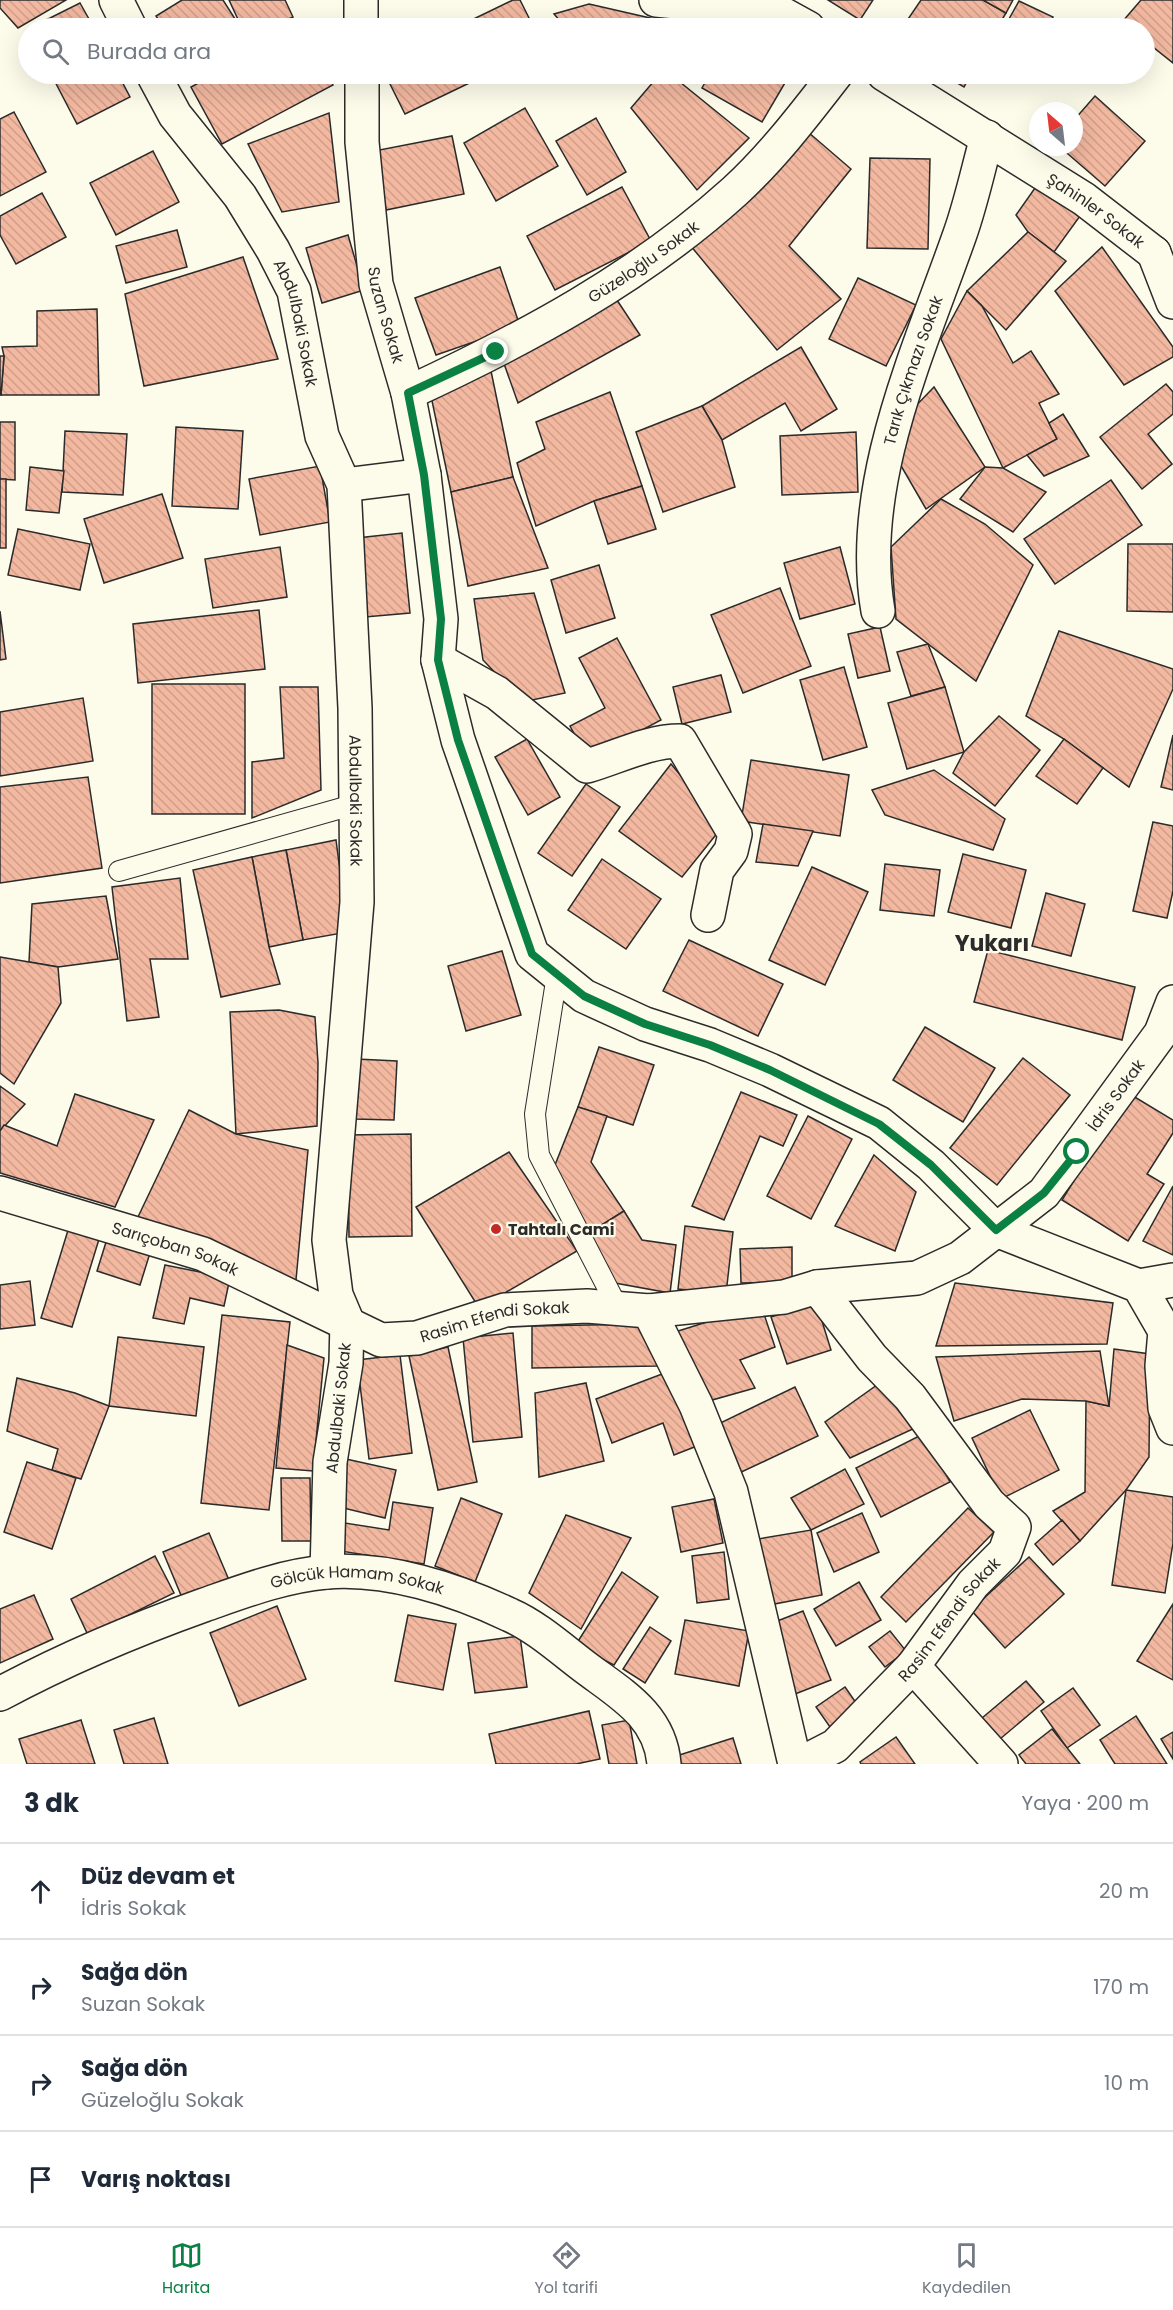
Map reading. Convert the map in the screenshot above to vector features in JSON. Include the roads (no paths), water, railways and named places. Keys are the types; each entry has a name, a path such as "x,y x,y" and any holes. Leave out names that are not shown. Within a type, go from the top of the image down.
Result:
{"street":[{"path":"116,0 125,18"},
{"path":"361,0 361,18"},
{"path":"656,0 772,6 792,18"},
{"name":"Abdulbaki Sokak","path":"158,84 175,115 240,196 273,250 294,291 322,436 344,485 355,708 357,902 328,1240 336,1295 346,1321 346,1364 330,1462 327,1572"},
{"name":"Suzan Sokak","path":"362,84 362,142 376,284 408,393 424,475 441,619 438,660 458,740 532,954 584,996 645,1024 710,1045 770,1070 879,1124 931,1165 996,1230"},
{"name":"Güzeloğlu Sokak","path":"408,393 496,352 557,320 629,273 696,224 744,181 799,123 828,84"},
{"name":"Şahinler Sokak","path":"900,84 1163,250"},
{"name":"Tarık Çıkmazı Sokak","path":"878,611 874,588 875,540 882,478 892,428 961,231 987,137"},
{"path":"1163,250 1173,302"},
{"path":"344,485 424,475"},
{"path":"438,660 497,693 587,766 644,746 665,741 680,741 735,834 731,851 717,870 708,915"},
{"name":"İdris Sokak","path":"996,1230 1044,1193 1077,1152 1161,1033 1173,1002"},
{"name":"Sarıçoban Sokak","path":"0,1193 203,1254 346,1321"},
{"path":"996,1230 1139,1286 1173,1280"},
{"name":"Rasim Efendi Sokak","path":"346,1321 381,1340 417,1338 505,1310 587,1306 634,1310 783,1297 817,1287 917,1278 960,1258 996,1230"},
{"path":"1139,1286 1166,1331 1162,1366 1165,1407 1173,1428"},
{"name":"Rasim Efendi Sokak","path":"800,1764 835,1746 913,1666 974,1584 1005,1552 1014,1527 989,1504 910,1397 872,1358 817,1287"},
{"path":"634,1310 696,1405 731,1492 795,1764"},
{"name":"Gölcük Hamam Sokak","path":"0,1694 44,1671 160,1620 270,1581 327,1572 380,1575 434,1585 512,1615 568,1654 644,1714 657,1731 664,1764"},
{"path":"913,1666 1001,1764"}],"lane":[{"path":"119,872 356,804"},
{"path":"557,975 535,1114 539,1155 634,1310"}],"place":[{"name":"Tahtalı Cami","path":"496,1229"}],"district":[{"name":"Yukarı","path":"992,943"}]}
